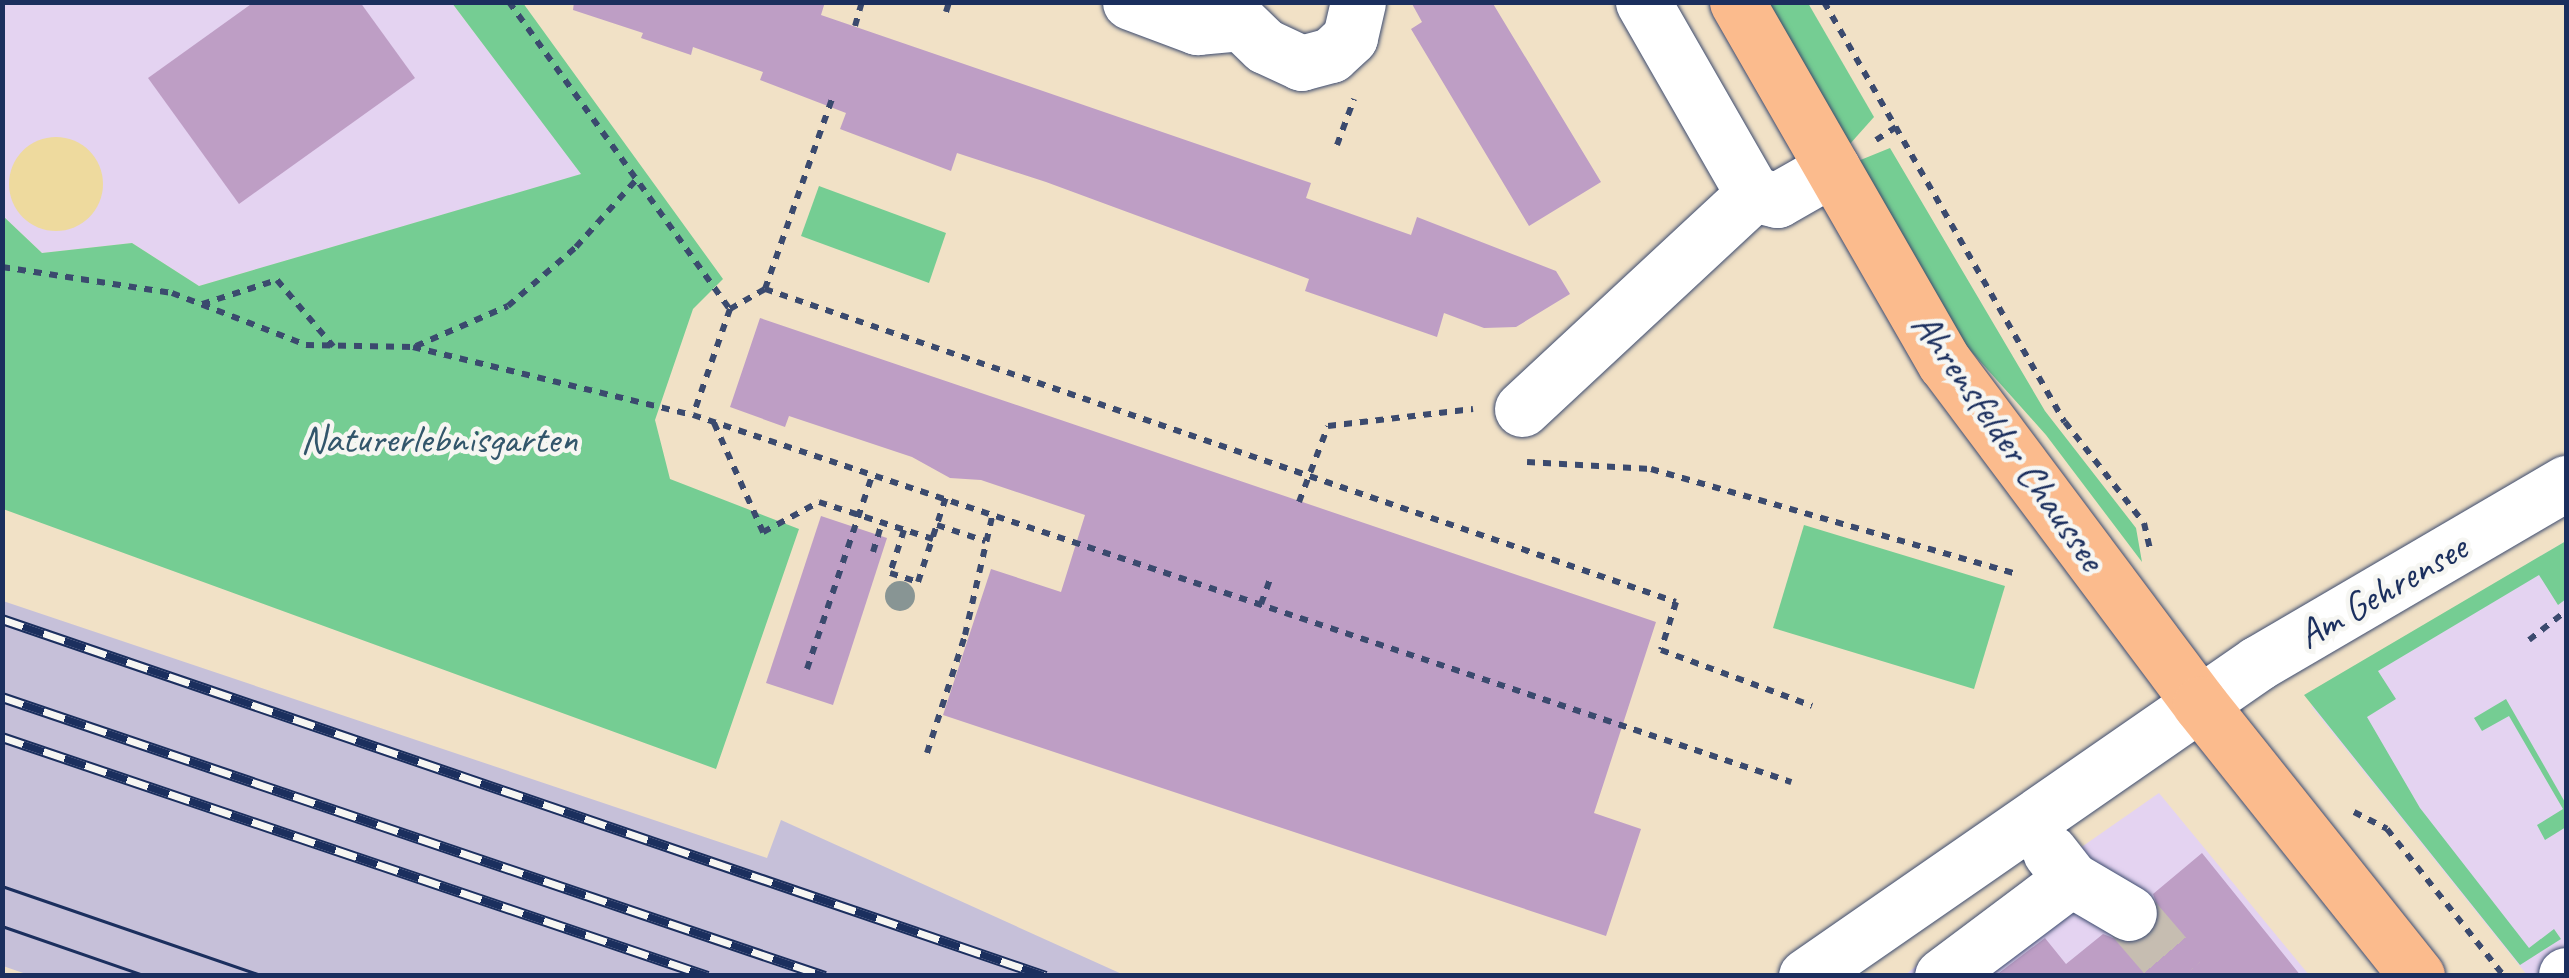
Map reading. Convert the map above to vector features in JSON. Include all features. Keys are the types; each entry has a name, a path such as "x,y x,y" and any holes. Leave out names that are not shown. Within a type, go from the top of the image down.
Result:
{"main road":[{"name":"Ahrensfelder Chaussee","path":"1738,2 1945,363 2200,704 2417,976"}],"street":[{"path":"1130,2 1197,27 1245,13 1265,46 1301,63 1331,55 1350,37 1358,2"},
{"path":"1643,2 1753,194 1776,200 1833,168"},
{"path":"1511,426 1753,194"},
{"name":"Am Gehrensee","path":"2200,704 2566,483"},
{"path":"1806,976 2200,704"},
{"path":"2028,821 2071,879 2130,913"},
{"path":"1942,976 2071,879"}],"path":[{"path":"509,2 634,181 730,309"},
{"path":"856,26 862,2"},
{"path":"946,12 950,2"},
{"path":"1824,2 2064,422 2144,523"},
{"path":"694,414 730,309 765,289 833,96"},
{"path":"413,347 508,306 576,247 634,181"},
{"path":"2,267 172,294 306,345 413,347 694,414 1790,782"},
{"path":"200,304 277,280 333,346"},
{"path":"765,289 1307,481 1676,602 1662,650 1812,706"},
{"path":"714,422 763,532 820,502 933,539"},
{"path":"1299,502 1328,426 1511,426 1545,468 1637,466 2017,574"},
{"path":"807,669 873,473"},
{"path":"904,530 890,573 918,582 946,498"},
{"path":"927,753 965,635 993,513"},
{"path":"873,552 882,523"},
{"path":"937,526 985,541"},
{"path":"1261,604 1270,578"},
{"path":"2528,640 2566,611"},
{"path":"2387,830 2504,976"}],"shaded area":[{"path":"2,3 452,3 582,174 199,286 132,243 42,253 3,216"},
{"path":"2566,541 2566,975 2527,975 2312,707 2317,689"},
{"path":"3,601 767,858 781,820 1124,975 29,975 3,966"},
{"path":"2159,793 2309,975 1904,976 1944,943"}],"green space":[{"name":"Naturerlebnisgarten","path":"452,3 523,3 723,279 693,309 655,420 670,479 799,529 716,769 3,509 3,216 42,253 132,243 199,286 581,174"},
{"path":"1766,3 1808,3 1874,117 1849,145"},
{"path":"1890,148 2045,411 2136,528 2142,562 2046,435 1961,340 1858,161"},
{"path":"819,186 946,233 929,283 801,236"},
{"path":"1804,525 2005,586 1974,689 1773,628"},
{"path":"2566,541 2566,599 2558,605 2539,575 2378,671 2396,699 2367,717 2420,808 2529,948 2554,929 2561,939 2520,965 2304,695"},
{"path":"2506,699 2566,804 2566,827 2545,840 2537,825 2563,809 2509,716 2482,731 2474,718"}],"sand":[{"path":"56,137 74,140 89,151 100,166 100,202 89,217 74,228 56,231 38,228 23,217 12,202 9,184 12,166 23,151 38,140"}],"building":[{"path":"254,2 360,2 415,78 239,204 148,78"},
{"path":"574,2 825,2 821,15 1311,183 1306,198 1411,235 1417,217 1556,271 1570,294 1516,327 1484,328 1444,313 1437,337 1305,291 1309,279 1046,182 957,153 951,171 840,129 846,113 760,80 763,72 693,47 691,55 641,38 643,33 573,10"},
{"path":"1411,2 1492,2 1601,182 1529,226 1411,29 1422,22"},
{"path":"760,318 1656,622 1594,813 1641,829 1606,936 943,715 991,569 1061,592 1085,515 981,480 950,478 912,457 789,416 785,427 730,407"},
{"path":"821,516 887,538 833,705 766,683"},
{"path":"2202,853 2301,976 1995,976 2045,938 2066,964 2103,934 2128,944 2145,940 2160,914 2153,894"}],"tunnel":[{"path":"2129,913 2183,976"}],"tram line":[{"path":"2,886 263,976"},
{"path":"2,926 146,976"}],"railway":[{"path":"2,619 1046,976"},
{"path":"2,697 825,976"},
{"path":"2,737 708,976"}]}
